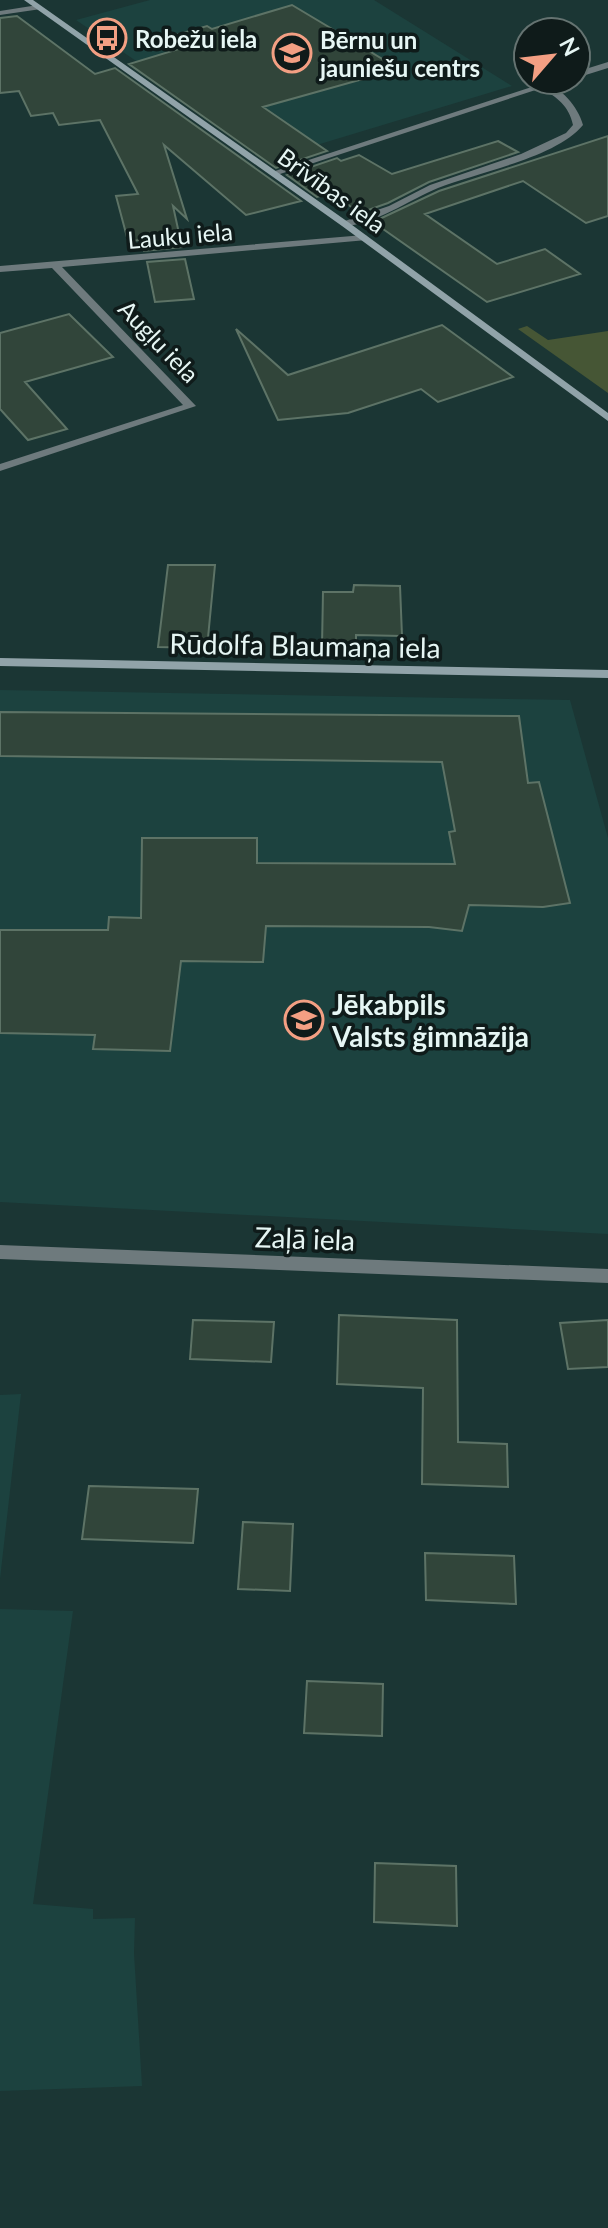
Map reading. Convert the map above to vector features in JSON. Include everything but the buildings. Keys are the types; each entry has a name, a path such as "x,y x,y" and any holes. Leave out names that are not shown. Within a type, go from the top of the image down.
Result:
{"main road":[{"name":"Brīvības iela","path":"28,0 345,224 608,418"},
{"name":"Rūdolfa Blaumaņa iela","path":"0,662 608,674"}],"street":[{"path":"0,13 38,7"},
{"path":"274,173 513,96"},
{"path":"345,224 392,208 433,187 524,156 569,135 578,125 576,115 560,96"},
{"name":"Lauku iela","path":"0,269 364,238"},
{"name":"Augļu iela","path":"0,468 190,406 56,266"},
{"name":"Zaļā iela","path":"0,1252 608,1276"}],"shaded area":[{"name":"Bērnu un jauniešu centrs","path":"150,0 374,0 512,86 277,157 76,20"},
{"name":"Jēkabpils Valsts ģimnāzija","path":"0,690 570,700 608,838 608,1234 0,1202"},
{"path":"21,1394 0,1579 0,1395"},
{"path":"0,1609 73,1611 33,1904 93,1909 93,1919 135,1918 134,1953 142,2086 0,2091"}],"green space":[{"path":"527,326 548,340 608,331 608,393 518,329"}],"place":[{"name":"Robežu iela","path":"107,38"},
{"name":"Bērnu un jauniešu centrs","path":"292,53"},
{"name":"Jēkabpils Valsts ģimnāzija","path":"304,1020"}]}
